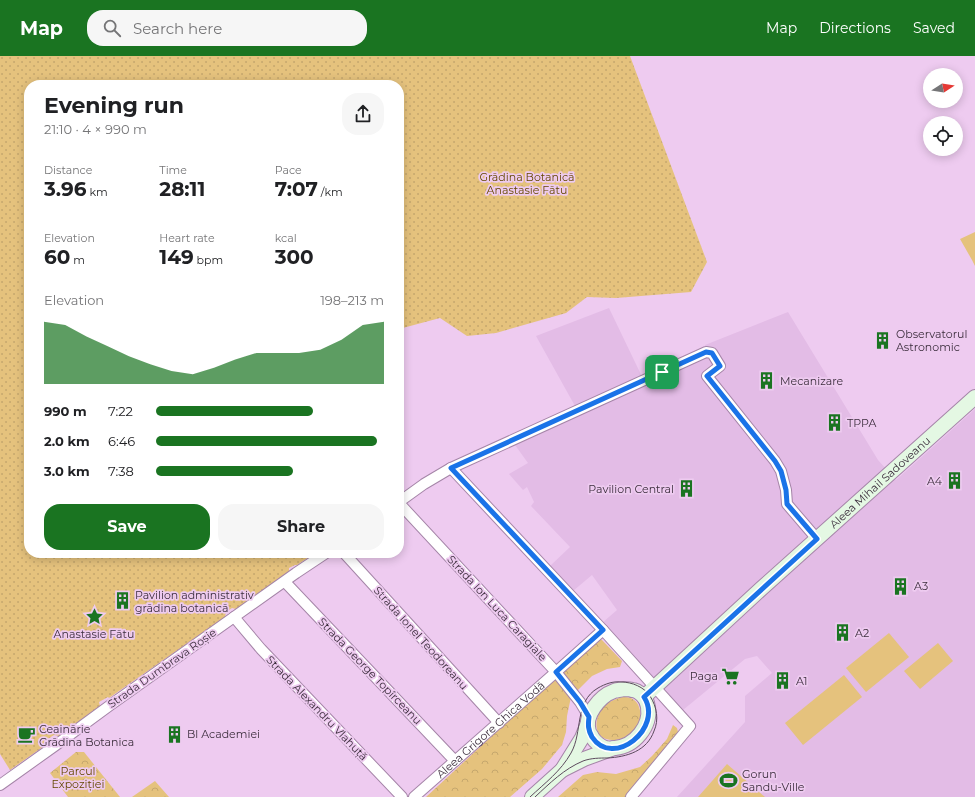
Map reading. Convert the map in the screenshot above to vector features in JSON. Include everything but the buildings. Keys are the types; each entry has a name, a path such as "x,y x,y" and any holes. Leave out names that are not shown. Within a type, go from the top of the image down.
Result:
{"main road":[{"name":"Aleea Mihail Sadoveanu","path":"644,697 975,397"},
{"path":"562,770 582,738 593,708 605,696 614,691 623,689 633,690 644,697 647,702 648,718 646,727 636,739 629,744 620,747 606,748 596,742 588,731 589,720"},
{"path":"532,797 562,770 584,759 614,748"}],"street":[{"path":"404,498 424,484 451,468 706,352 712,353 720,366 707,376 775,461 781,471 786,490 787,504 817,539"},
{"path":"451,468 603,630 690,726 631,797"},
{"name":"Strada Ion Luca Caragiale","path":"404,507 556,672 580,702 589,720"},
{"name":"Strada Dumbrava Roșie","path":"0,785 108,706 319,558"},
{"name":"Strada Ionel Teodoreanu","path":"349,558 498,723"},
{"name":"Strada George Topîrceanu","path":"284,582 455,761"},
{"name":"Strada Alexandru Vlahuță","path":"234,617 261,649 402,797"},
{"name":"Aleea Grigore Ghica Vodă","path":"414,797 603,630"}],"shaded area":[{"path":"609,308 646,385 707,357 705,345 788,312 878,460 896,480 975,409 975,797 677,797 745,722 745,696 772,673 757,656 745,659 683,710 602,623 617,610 592,575 573,591 550,566 570,547 531,506 534,502 527,487 523,490 509,474 528,463 515,445 580,415 536,336"}],"green space":[{"name":"Grădina Botanică Anastasie Fătu","path":"0,56 630,56 707,262 691,292 616,298 587,297 566,313 496,333 467,336 440,318 404,328 404,80 24,80 24,558 308,558 289,568 289,572 236,609 232,608 226,612 225,617 109,698 108,697 99,702 100,706 59,736 54,735 48,739 47,744 10,770 0,754"},
{"path":"975,232 975,266 960,239"},
{"path":"889,633 909,657 866,692 846,668"},
{"path":"598,638 602,640 622,661 620,667 607,669 592,676 571,697 567,716 566,732 562,745 542,769 510,797 426,797"},
{"path":"938,643 953,661 920,689 904,671"},
{"path":"844,675 862,697 803,745 785,723"},
{"path":"622,697 630,698 637,703 640,714 639,720 632,732 626,736 620,739 606,739 598,732 596,723 597,718 605,705"},
{"path":"673,725 677,728 679,736 627,797 558,797 583,775 597,772 616,774 640,767 667,739"},
{"name":"Parcul Expoziției","path":"76,752 84,752 120,797 68,797 50,773"},
{"name":"Gorun Sandu-Ville","path":"727,764 765,797 698,797"},
{"name":"Parcul Expoziției","path":"155,781 169,797 132,797"}],"tram line":[{"path":"530,797 558,771 571,753 575,745 582,709 590,694 603,685 612,682 625,682 641,688 650,696 657,718 656,727 647,744 635,752 622,756 589,759 576,764 535,797"}],"place":[{"name":"Observatorul Astronomic","path":"883,340"},
{"name":"Mecanizare","path":"767,381"},
{"name":"TPPA","path":"834,423"},
{"name":"A4","path":"955,481"},
{"name":"Pavilion Central","path":"687,489"},
{"name":"A3","path":"901,586"},
{"name":"Pavilion administrativ grădina botanică","path":"122,601"},
{"name":"Anastasie Fătu","path":"94,616"},
{"name":"A2","path":"842,633"},
{"name":"Paga","path":"731,676"},
{"name":"A1","path":"783,681"},
{"name":"Bl Academiei","path":"174,734"},
{"name":"Ceainărie Grădina Botanica","path":"26,735"},
{"name":"Gorun Sandu-Ville","path":"729,780"}],"route":[{"path":"706,352 712,353 720,366 707,376 775,461 781,471 786,490 787,504 817,539 644,697 647,702 648,718 646,727 636,739 629,744 620,747 606,748 596,742 588,731 589,717 580,702 556,672 603,630 451,468 662,372 706,352"}]}
